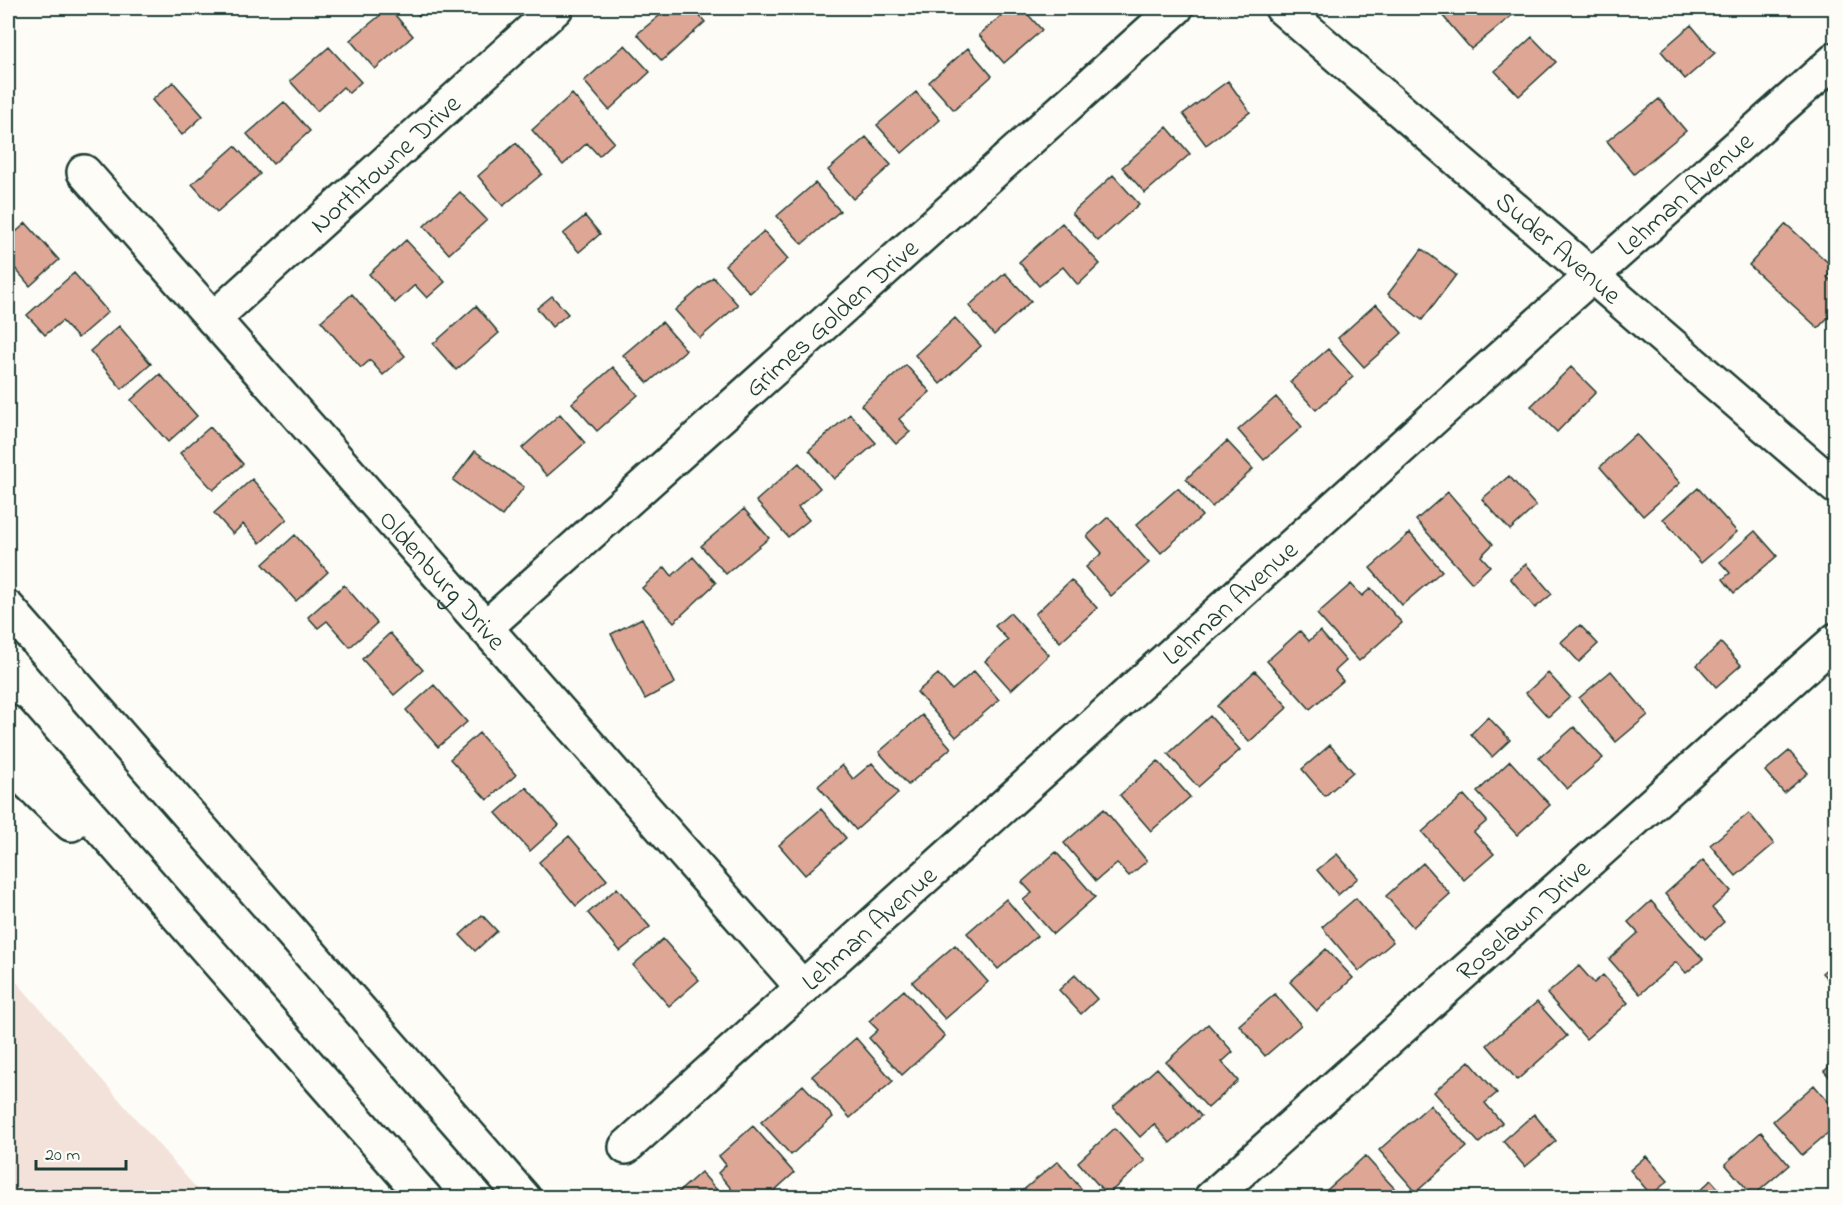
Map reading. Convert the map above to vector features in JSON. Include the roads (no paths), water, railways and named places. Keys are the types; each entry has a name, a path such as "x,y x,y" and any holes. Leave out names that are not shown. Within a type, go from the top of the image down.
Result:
{"main road":[{"name":"Northtowne Drive","path":"213,318 556,8"},
{"name":"Grimes Golden Drive","path":"485,628 1176,8"},
{"name":"Suder Avenue","path":"1282,8 1836,487"},
{"name":"Lehman Avenue","path":"626,1148 1592,275 1836,59"},
{"name":"Oldenburg Drive","path":"84,172 802,988"},
{"path":"8,608 524,1197"},
{"name":"Roselawn Drive","path":"1211,1197 1836,640"},
{"path":"8,722 424,1197"},
{"path":"8,763 228,974"}]}
